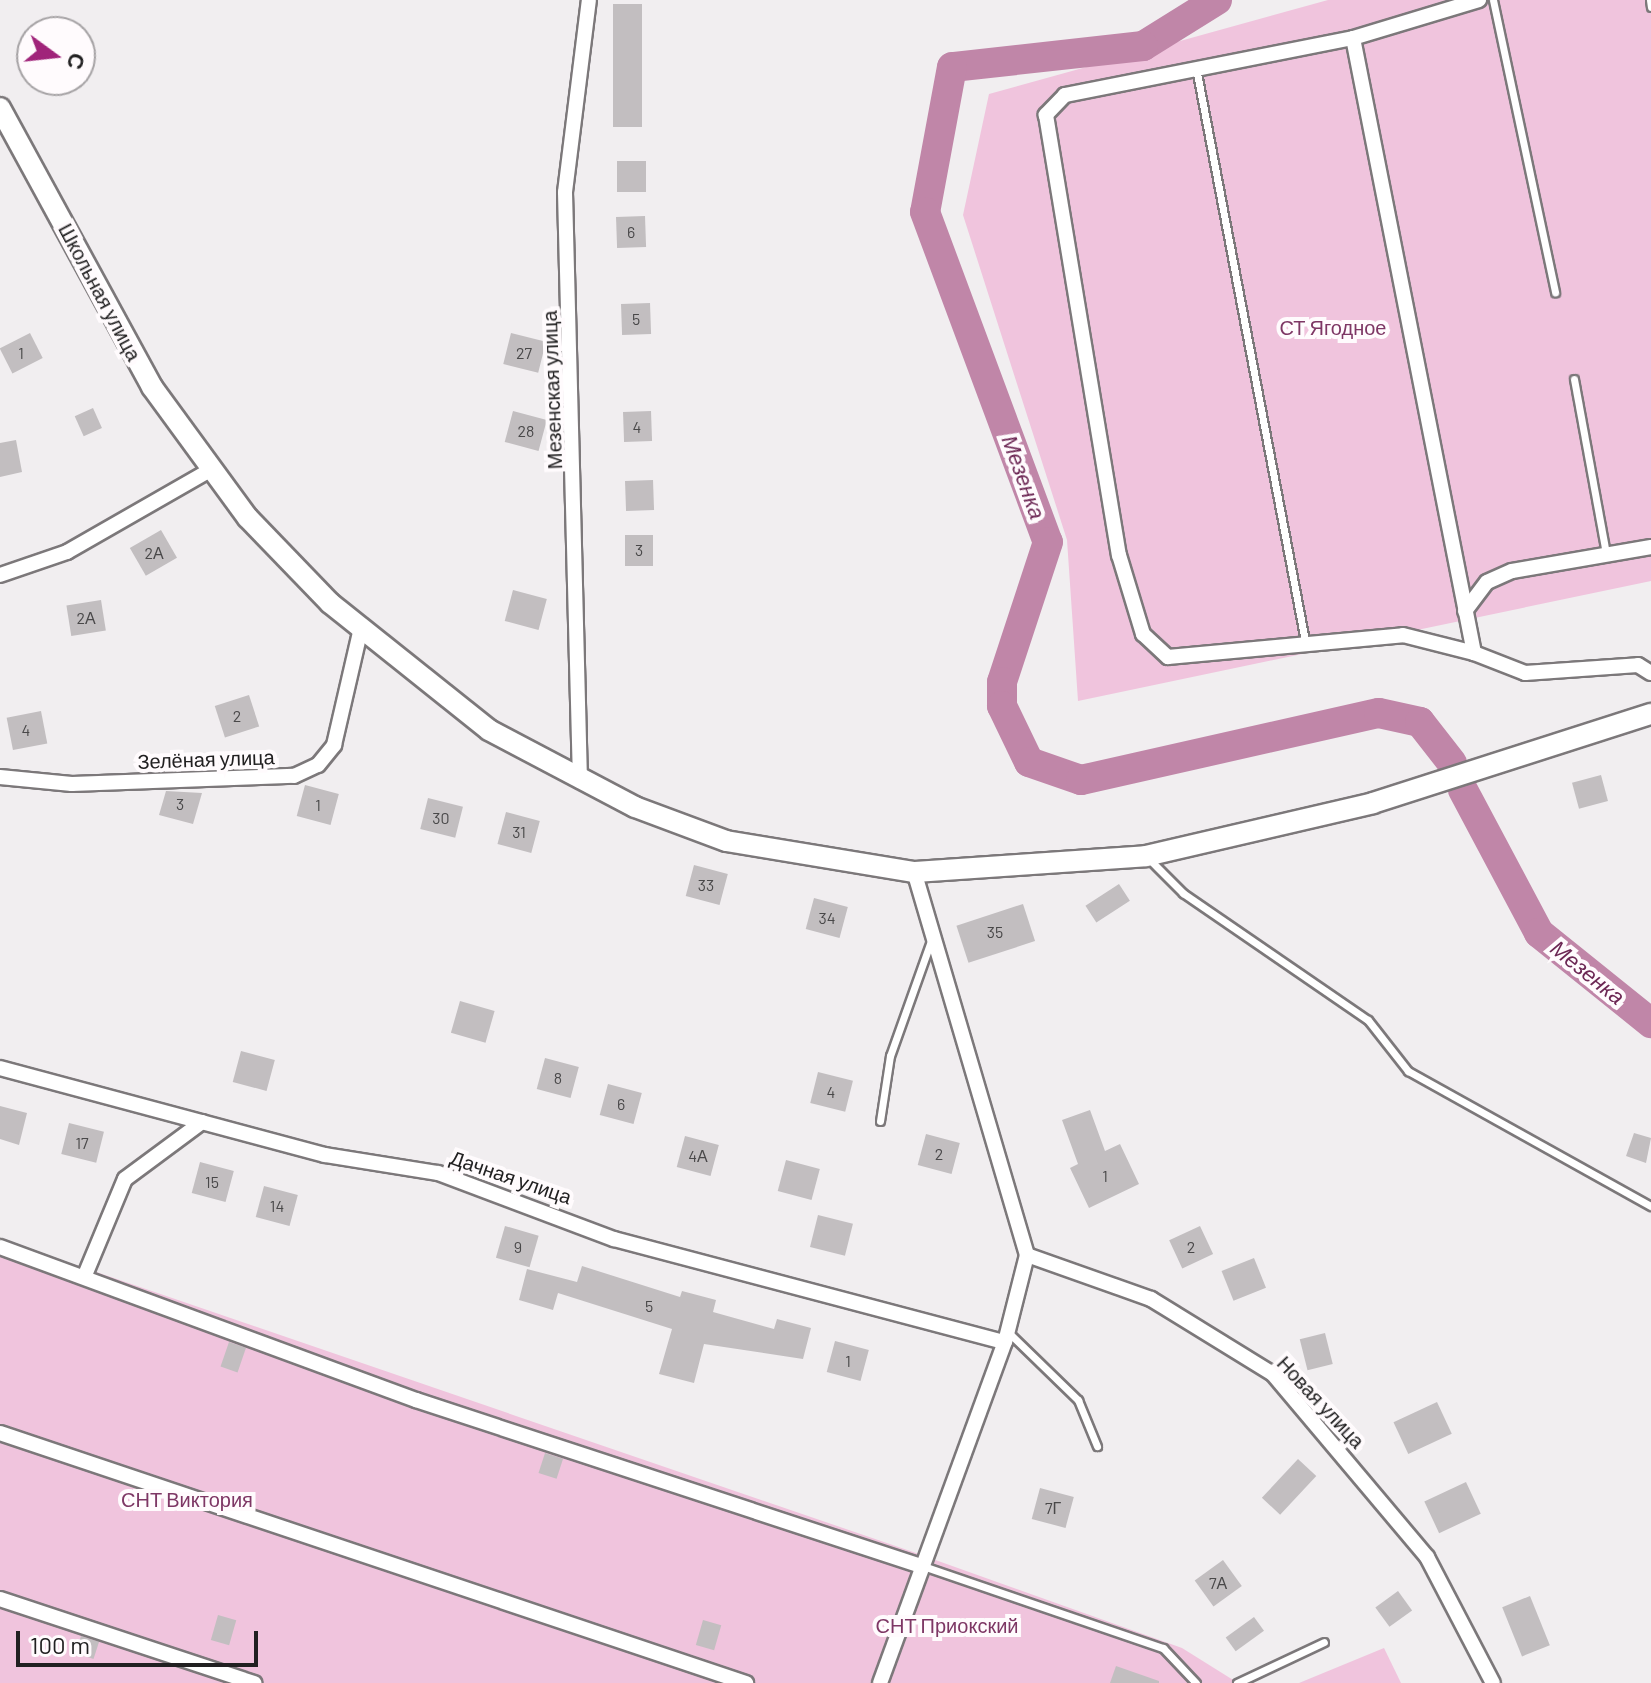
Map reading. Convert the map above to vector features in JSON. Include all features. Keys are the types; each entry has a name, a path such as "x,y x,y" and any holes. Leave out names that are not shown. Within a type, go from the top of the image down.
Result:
{"main road":[{"name":"Школьная улица","path":"0,108 6,133 152,387 210,470 360,632 489,730 580,781 726,841 914,872 1146,856 1373,803 1651,714"}],"street":[{"name":"Мезенская улица","path":"580,781 565,192 589,0"},
{"path":"1479,0 1353,38 1197,73 1065,95 1046,115 1119,555 1143,634 1168,657 1305,641 1403,635 1474,653 1525,673 1638,665 1651,673"},
{"path":"1353,38 1474,653"},
{"path":"0,575 67,552 210,470"},
{"path":"1465,611 1487,582 1512,571 1651,547"},
{"name":"Зелёная улица","path":"0,777 72,784 294,776 318,765 334,745 360,632"},
{"path":"880,1683 1006,1337 1027,1255 914,872"},
{"name":"Дачная улица","path":"0,1068 325,1155 438,1173 614,1239 1006,1337"},
{"path":"85,1275 125,1179 202,1122"},
{"path":"0,1247 85,1275 416,1400 921,1566"},
{"name":"Новая улица","path":"1027,1255 1138,1293 1273,1374 1427,1557 1493,1683"},
{"path":"0,1433 746,1683"},
{"path":"0,1599 254,1683"}],"lane":[{"path":"1493,0 1555,292"},
{"path":"1650,0 1651,7"},
{"path":"1197,73 1305,641"},
{"path":"1574,379 1607,556"},
{"path":"1146,856 1183,893 1368,1020 1408,1071 1651,1206"},
{"path":"880,1121 890,1056 934,932"},
{"path":"1006,1337 1078,1400 1097,1446"},
{"path":"921,1566 1163,1648 1196,1683"},
{"path":"1237,1683 1324,1642"}],"green space":[{"name":"СТ Ягодное","path":"1328,0 1651,0 1651,581 1078,701 1067,540 963,215 989,94"},
{"name":"СНТ Виктория","path":"0,1239 913,1552 1182,1648 1238,1683 0,1683"},
{"path":"1384,1648 1401,1683 1299,1683"}],"building":[{"path":"613,4 642,4 642,127 613,127"},
{"path":"617,161 646,161 646,192 617,192"},
{"path":"645,216 646,247 617,248 616,217"},
{"path":"650,303 651,334 622,335 621,304"},
{"path":"30,333 43,358 12,373 0,348"},
{"path":"511,333 546,342 538,373 503,364"},
{"path":"93,408 102,428 84,436 75,416"},
{"path":"513,411 547,420 539,451 505,442"},
{"path":"651,411 652,441 624,442 623,412"},
{"path":"16,440 22,472 0,477 0,443"},
{"path":"653,480 654,510 626,511 625,481"},
{"path":"161,530 177,558 146,576 130,548"},
{"path":"625,535 653,535 653,566 625,566"},
{"path":"513,590 547,599 539,630 505,621"},
{"path":"101,600 106,631 71,636 66,605"},
{"path":"249,695 259,726 225,738 215,706"},
{"path":"41,711 47,743 13,750 7,718"},
{"path":"1601,775 1608,801 1579,809 1572,783"},
{"path":"305,785 339,794 331,825 297,816"},
{"path":"166,791 202,793 193,824 159,815"},
{"path":"428,798 463,807 455,838 420,829"},
{"path":"506,812 540,821 531,853 497,844"},
{"path":"694,865 728,874 720,905 686,896"},
{"path":"1119,884 1130,901 1096,923 1085,906"},
{"path":"814,898 848,907 840,938 806,929"},
{"path":"1023,904 1035,941 968,963 956,926"},
{"path":"460,1001 495,1011 486,1043 451,1033"},
{"path":"241,1051 275,1060 267,1091 233,1082"},
{"path":"545,1058 579,1067 571,1098 537,1089"},
{"path":"818,1072 853,1081 845,1112 810,1103"},
{"path":"608,1084 642,1093 634,1124 600,1115"},
{"path":"0,1106 27,1113 19,1145 0,1139"},
{"path":"1090,1110 1105,1151 1120,1144 1139,1184 1089,1208 1070,1168 1078,1164 1062,1120"},
{"path":"69,1123 104,1132 96,1163 61,1154"},
{"path":"1634,1133 1651,1138 1646,1163 1626,1156"},
{"path":"926,1134 960,1143 952,1174 918,1165"},
{"path":"685,1136 719,1145 711,1176 677,1167"},
{"path":"786,1160 820,1169 812,1200 778,1191"},
{"path":"200,1162 234,1171 226,1202 192,1193"},
{"path":"264,1186 298,1195 290,1226 256,1217"},
{"path":"818,1215 853,1224 845,1256 810,1247"},
{"path":"505,1226 539,1236 530,1267 496,1258"},
{"path":"1200,1226 1213,1254 1182,1268 1169,1240"},
{"path":"1254,1258 1266,1288 1234,1301 1222,1271"},
{"path":"582,1266 680,1297 682,1291 716,1300 713,1312 774,1329 777,1319 811,1328 803,1359 704,1344 694,1383 659,1374 672,1329 558,1293 553,1310 519,1300 527,1269 577,1282"},
{"path":"1325,1333 1333,1364 1308,1370 1300,1339"},
{"path":"835,1341 869,1350 861,1381 827,1372"},
{"path":"229,1342 246,1348 238,1372 221,1367"},
{"path":"1437,1402 1452,1434 1408,1454 1393,1422"},
{"path":"545,1453 563,1459 557,1479 539,1473"},
{"path":"1298,1459 1316,1476 1280,1515 1262,1498"},
{"path":"1466,1482 1481,1514 1439,1533 1424,1501"},
{"path":"1040,1488 1074,1497 1066,1528 1032,1519"},
{"path":"1223,1560 1242,1586 1213,1606 1195,1581"},
{"path":"1398,1591 1412,1610 1389,1627 1375,1607"},
{"path":"1530,1596 1550,1645 1522,1656 1502,1607"},
{"path":"218,1615 236,1620 229,1645 211,1640"},
{"path":"1254,1617 1264,1631 1236,1651 1226,1638"},
{"path":"703,1620 721,1625 714,1650 696,1645"},
{"path":"81,1636 99,1642 94,1659 75,1653"},
{"path":"1116,1666 1159,1681 1159,1683 1110,1683"}],"waterway":[{"name":"Мезенка","path":"1217,0 1143,46 952,67 925,212 1048,542 1002,682 1002,706 1029,762 1081,780 1379,713 1420,722 1452,763"},
{"name":"Мезенка","path":"1463,790 1539,933 1651,1023"}],"park label":[{"name":"СНТ Приокский","path":"947,1625"}]}
